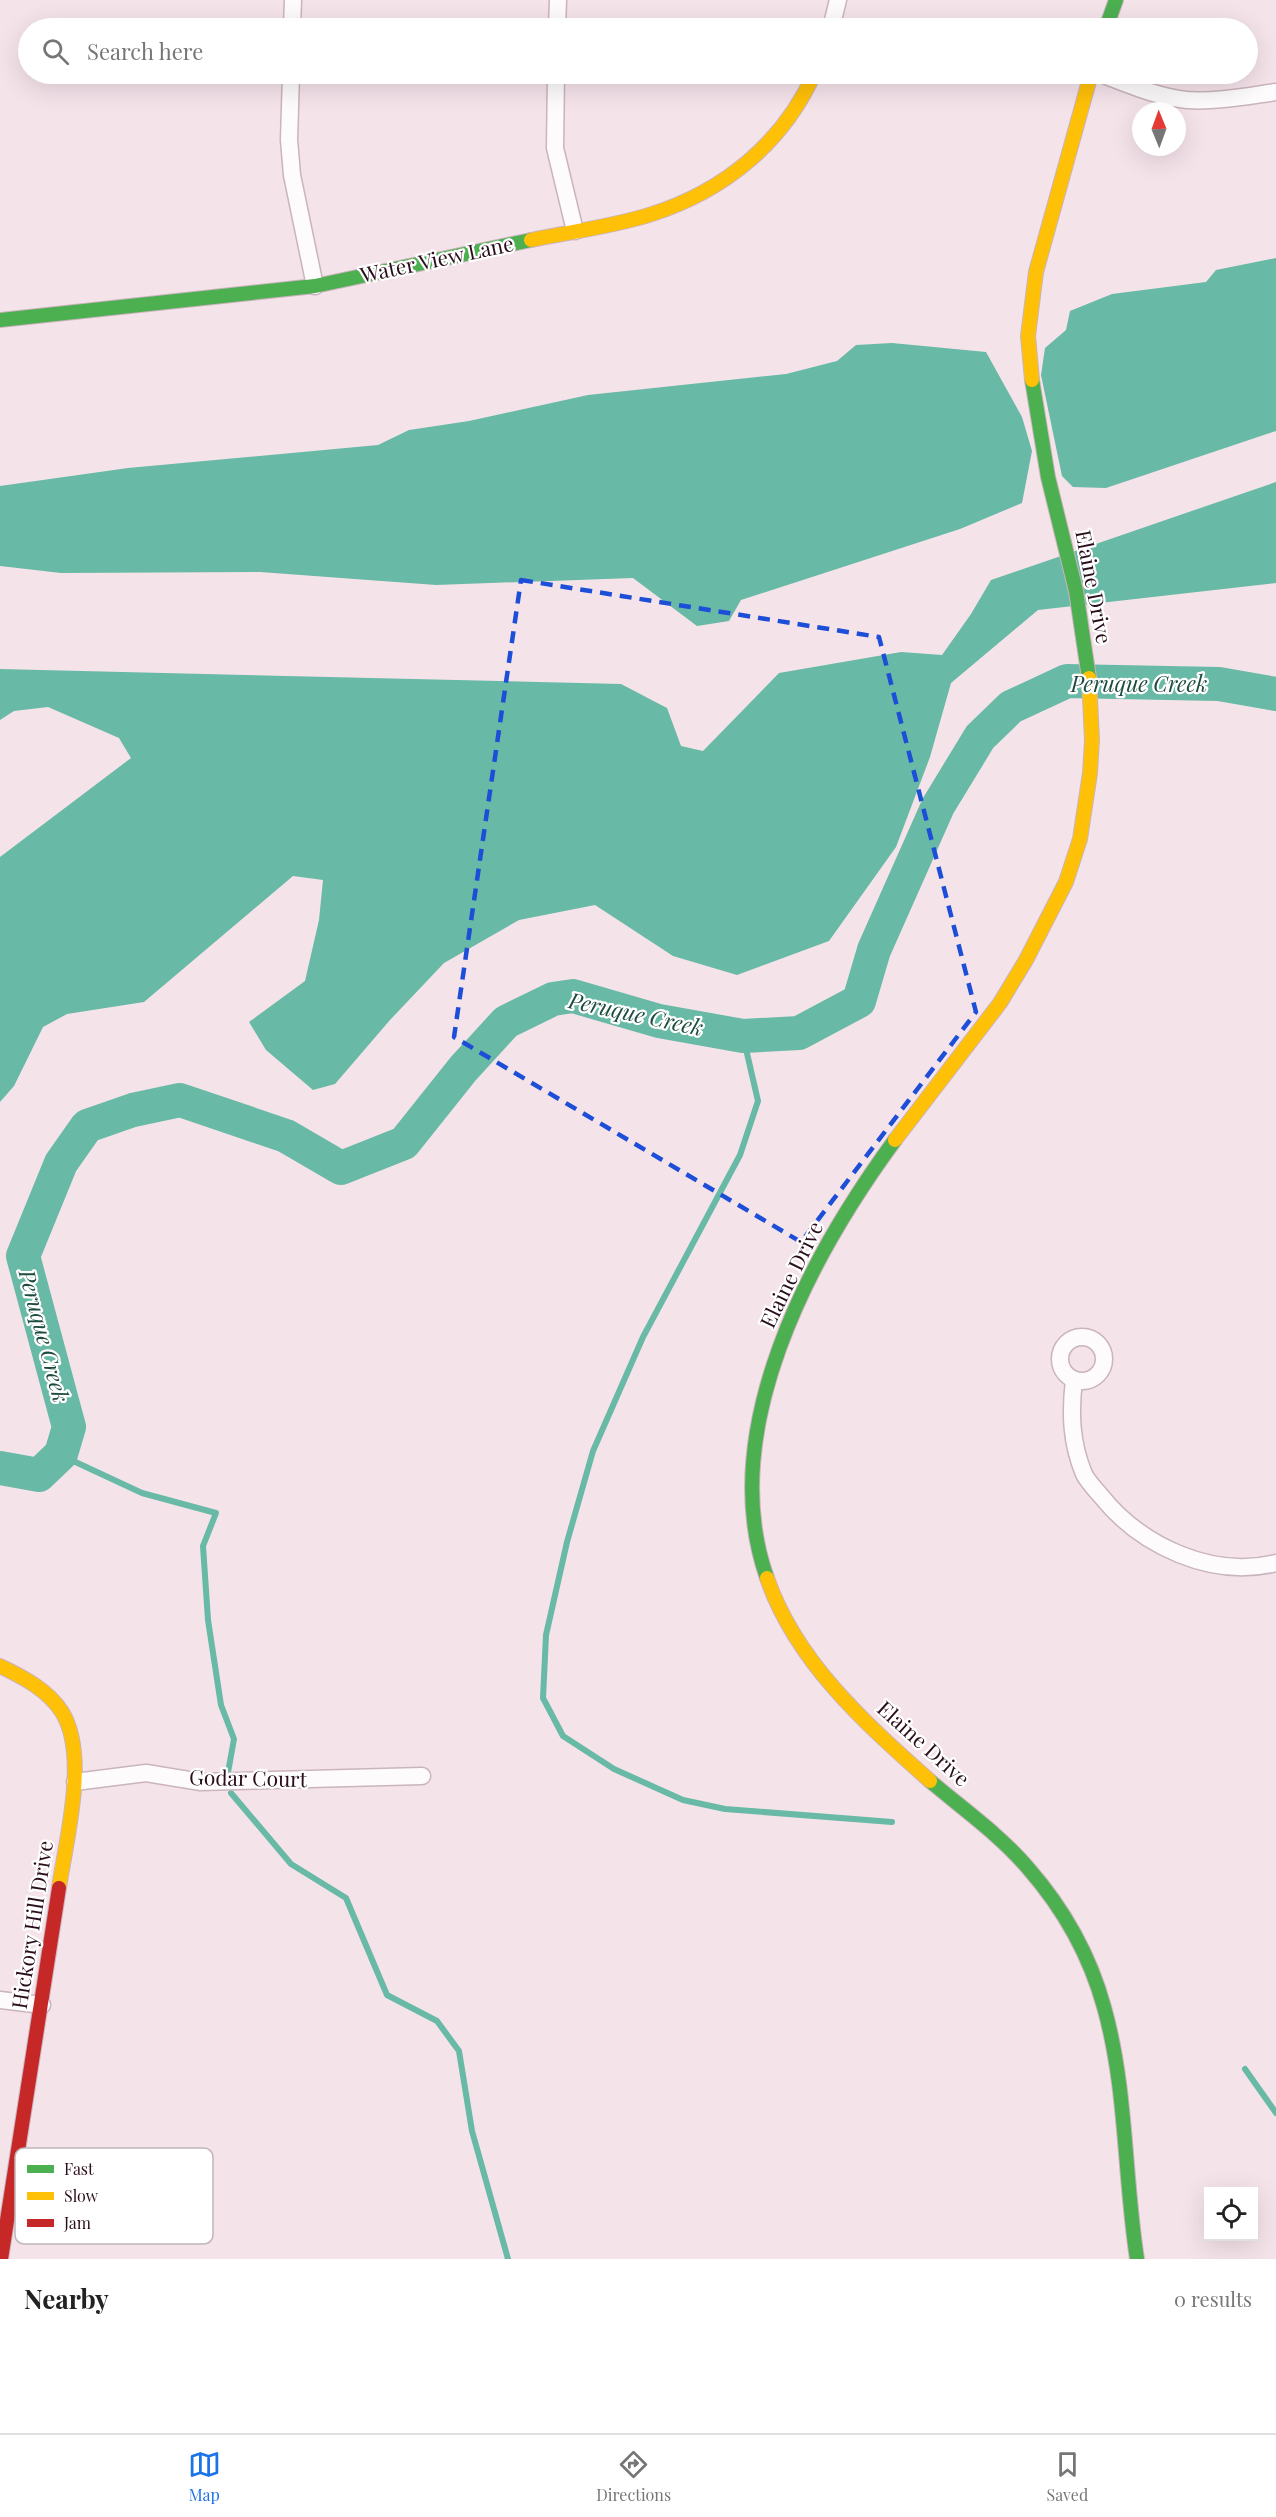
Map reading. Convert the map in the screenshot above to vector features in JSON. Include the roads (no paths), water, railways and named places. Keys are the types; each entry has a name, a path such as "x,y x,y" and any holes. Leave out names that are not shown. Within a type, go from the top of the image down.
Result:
{"street":[{"path":"292,18 293,0"},
{"path":"557,18 558,0"},
{"path":"834,18 838,0"},
{"path":"1110,18 1116,0"},
{"path":"291,84 289,140 292,175 315,286"},
{"path":"556,84 555,148 575,231"},
{"name":"Water View Lane","path":"0,320 315,286 652,214 712,188 768,145 803,98 809,84"},
{"name":"Elaine Drive","path":"1089,84 1039,255 1031,302 1029,357 1048,478 1079,606 1091,697 1093,743 1091,785 1069,875 1031,952 983,1026 925,1100 864,1186 806,1285 776,1357 761,1406 751,1462 752,1509 760,1559 768,1582 779,1607 808,1656 849,1706 1021,1860 1072,1929 1090,1966 1107,2015 1120,2083 1124,2159 1137,2259"},
{"path":"1128,84 1186,100 1235,98 1276,92"},
{"path":"1074,1380 1071,1408 1072,1436 1085,1476 1117,1516 1157,1544 1203,1562 1233,1567 1276,1563"},
{"name":"Hickory Hill Drive","path":"0,1666 17,1673 46,1695 67,1722 75,1762 75,1782 19,2148"},
{"name":"Godar Court","path":"75,1782 146,1773 201,1782 422,1776"},
{"path":"0,2000 42,2005"},
{"name":"Hickory Hill Drive","path":"1,2259 15,2172"}],"waterway":[{"name":"Peruque Creek","path":"0,1468 39,1475 61,1454 69,1427 23,1256 61,1163 87,1126 133,1110 180,1100 286,1136 341,1168 404,1143 463,1069 506,1022 553,999 573,996 659,1021 743,1036 799,1033 859,1001 874,950 938,806 980,737 1011,707 1067,681 1219,684 1276,694"},
{"path":"743,1036 758,1101 740,1155 643,1337 593,1451 567,1542 546,1635 543,1698 563,1736 614,1769 683,1800 725,1809 892,1822"},
{"path":"39,1475 69,1459 142,1493 216,1513 203,1546 208,1620 221,1705 234,1739 227,1778"},
{"path":"231,1793 291,1864 346,1898 387,1995 437,2021 459,2051 472,2131 508,2259"},
{"path":"1245,2069 1276,2113"}]}
